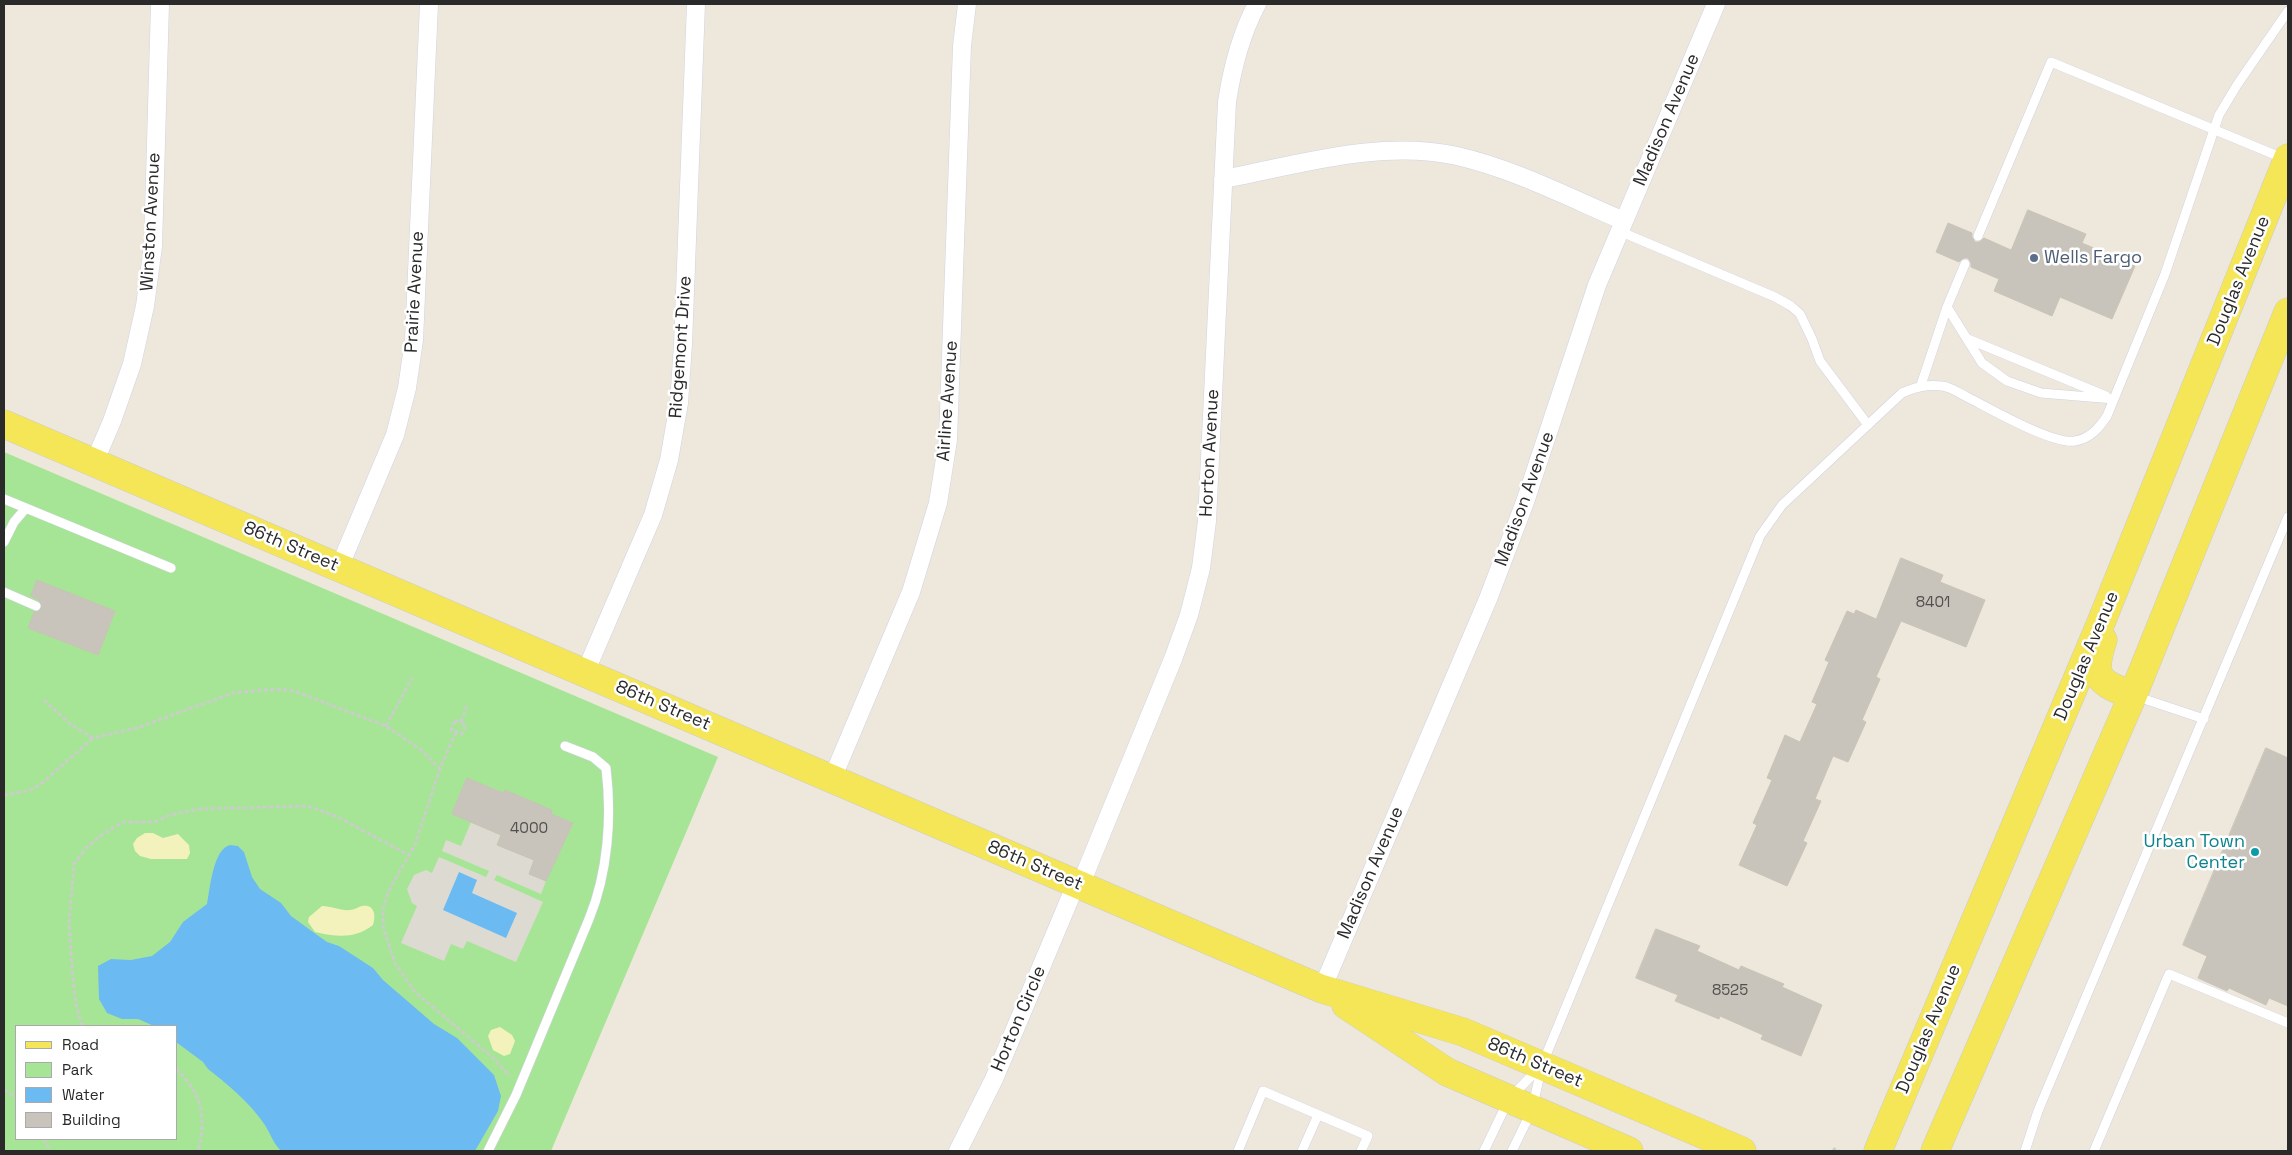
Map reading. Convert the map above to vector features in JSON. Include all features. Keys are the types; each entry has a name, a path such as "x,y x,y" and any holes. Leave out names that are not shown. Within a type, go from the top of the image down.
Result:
{"main road":[{"name":"Douglas Avenue","path":"1878,1151 2133,544 2288,160"},
{"path":"1935,1151 2133,694 2288,312"},
{"name":"86th Street","path":"4,424 1322,989 1462,1032 1742,1151"},
{"path":"2133,544 2131,568 2096,659 2097,674 2109,686 2133,694"},
{"name":"86th Street","path":"1322,989 1447,1072 1629,1151"}],"street":[{"name":"Winston Avenue","path":"94,463 112,421 132,364 145,306 153,246 160,4"},
{"name":"Prairie Avenue","path":"339,568 395,435 407,388 414,340 429,4"},
{"name":"Ridgemont Drive","path":"585,673 653,515 669,460 679,404 684,344 696,4"},
{"name":"Airline Avenue","path":"832,779 911,592 938,503 948,440 962,46 967,4"},
{"name":"Horton Avenue","path":"1078,885 1173,660 1189,614 1201,568 1207,521 1227,102 1232,72 1251,15 1257,4"},
{"name":"Madison Avenue","path":"1322,989 1488,599 1525,502 1597,285 1716,4"},
{"path":"1223,180 1368,152 1428,152 1457,156 1512,174 1622,226"},
{"name":"Horton Circle","path":"958,1151 994,1079 1078,885"}],"lane":[{"path":"1484,1151 1520,1105 1542,1066 1751,552 1760,536 1782,505 1902,393 1921,385 1945,386 2024,425 2062,441 2074,441 2087,437 2098,430 2107,416 2165,274 2220,115 2288,11"},
{"path":"1978,236 2051,62 2213,131 2288,160"},
{"path":"1622,226 1791,306 1800,314 1820,361 1868,425"},
{"path":"1921,385 1947,308 1965,264"},
{"path":"1947,308 1982,364 2007,381 2041,393 2114,399"},
{"path":"1968,339 2114,399"},
{"path":"4,499 171,568"},
{"path":"4,542 14,522 26,508"},
{"path":"2025,1151 2038,1112 2288,517"},
{"path":"4,592 36,606"},
{"path":"2133,694 2204,719"},
{"path":"488,1151 516,1095 594,907 606,854 610,795 606,768 593,757 565,746"},
{"path":"2094,1151 2169,974 2288,1023"},
{"path":"1512,1151 1520,1105 1542,1066"},
{"path":"1238,1151 1263,1092 1368,1136 1361,1151"},
{"path":"1302,1151 1318,1115"}],"path":[{"path":"386,726 412,678"},
{"path":"4,795 28,791 40,784 92,738 137,728 233,693 276,690 294,691 386,726 421,750 440,769"},
{"path":"44,700 68,723 92,738"},
{"path":"460,722 467,706"},
{"path":"455,720 466,725 462,734 456,732 451,730 455,720"},
{"path":"456,732 440,769 415,845 389,890 383,909 383,927 395,963 415,992 492,1056 511,1076 516,1095"},
{"path":"82,1025 74,991 69,923 74,864 87,847 103,834 124,822 154,822 170,815 198,809 308,806 338,817 409,855"},
{"path":"178,1070 193,1088 201,1105 203,1126 198,1151"},
{"path":"4,1090 15,1096"},
{"path":"1834,1151 1834,1149 1839,1151"}],"green space":[{"path":"4,452 718,757 551,1151 4,1151"}],"sand":[{"path":"145,833 153,833 163,838 178,834 189,845 190,853 187,859 151,859 140,856 135,851 133,844 137,838"},
{"path":"322,906 347,910 353,910 362,906 370,907 374,911 373,925 359,933 346,936 315,932 308,922 309,917"},
{"path":"500,1027 512,1035 515,1041 510,1054 504,1056 493,1050 488,1036 491,1030"}],"shaded area":[{"path":"471,822 501,835 497,845 534,860 529,874 546,881 541,894 497,875 494,880 543,902 516,962 467,941 463,949 451,944 444,961 401,943 417,906 412,903 407,889 414,875 426,870 432,873 439,857 486,877 489,871 442,851 446,840 461,846"}],"water":[{"path":"230,845 238,846 244,852 252,877 260,889 281,903 291,916 327,942 339,946 373,968 383,980 434,1024 457,1038 494,1075 501,1096 498,1111 475,1151 281,1151 265,1125 244,1100 208,1069 203,1062 178,1043 178,1025 152,1025 138,1019 122,1019 107,1013 99,999 98,966 111,959 131,960 152,956 170,942 183,922 207,904 213,870 224,848"},
{"path":"459,872 477,880 472,893 517,913 506,938 443,910"}],"building":[{"name":"Wells Fargo","path":"2028,210 2086,234 2082,243 2135,266 2112,319 2060,297 2052,316 1994,291 1999,279 1971,267 1968,258 1964,258 1959,262 1936,252 1948,223 1972,233 1975,242 1979,242 1984,238 2011,250"},
{"path":"1901,558 1943,575 1940,582 1985,600 1966,647 1901,621 1876,677 1880,679 1862,720 1866,722 1848,762 1833,756 1815,799 1821,801 1803,841 1807,843 1787,886 1739,865 1757,825 1753,823 1772,780 1767,778 1785,735 1800,742 1817,704 1812,702 1829,662 1825,660 1847,611 1854,614 1856,610 1876,619"},
{"path":"37,580 115,611 98,655 28,628 34,612 42,608 39,600 31,596"},
{"name":"Urban Town Center","path":"2266,748 2288,758 2288,1006 2269,998 2266,1005 2229,988 2227,991 2198,978 2207,956 2183,945"},
{"path":"467,778 503,793 505,790 552,810 551,814 573,823 546,881 529,874 534,860 497,845 501,835 452,814"},
{"path":"1656,929 1700,946 1697,951 1739,970 1741,966 1784,984 1782,987 1822,1005 1801,1056 1761,1039 1763,1035 1720,1016 1719,1019 1675,1001 1678,995 1636,978"}],"place":[{"name":"Wells Fargo","path":"2034,258"},
{"name":"Urban Town Center","path":"2255,852"}]}
